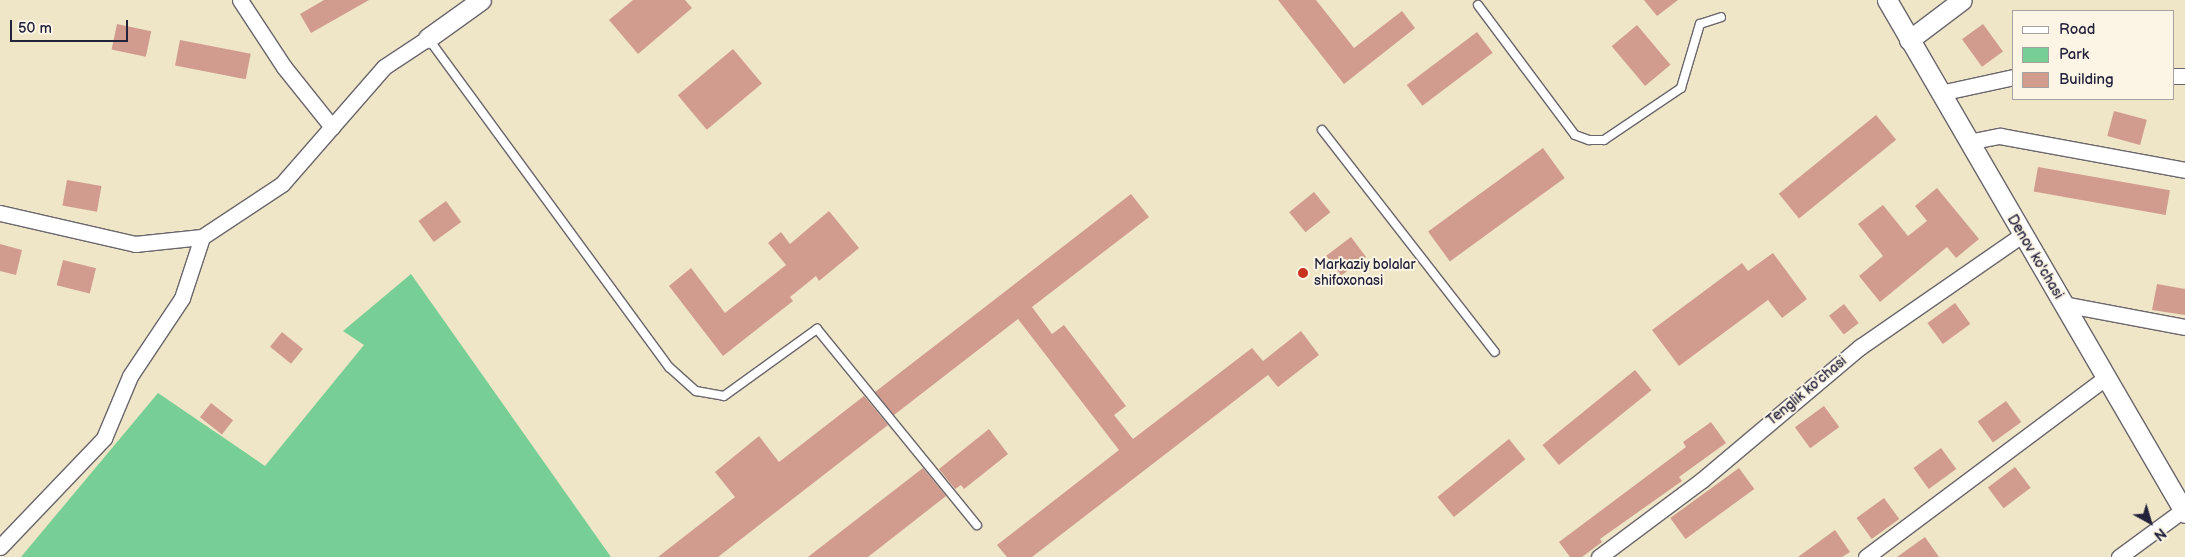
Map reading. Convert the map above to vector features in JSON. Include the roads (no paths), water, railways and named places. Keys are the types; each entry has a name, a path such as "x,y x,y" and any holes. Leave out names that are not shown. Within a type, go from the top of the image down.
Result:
{"street":[{"path":"240,0 284,67 332,127"},
{"path":"0,213 135,244 202,238 282,184 384,67 481,0"},
{"name":"Denov ko'chasi","path":"1887,0 2063,304 2104,379 2184,512"},
{"path":"1909,40 1962,0"},
{"path":"1940,93 2012,77"},
{"path":"1968,142 2000,136 2185,170"},
{"name":"Tenglik ko'chasi","path":"1599,557 1702,480 1860,347 2022,235"},
{"path":"0,547 104,438 130,376 182,298 202,238"},
{"path":"2063,304 2185,328"},
{"path":"1866,557 2104,379"},
{"path":"2120,557 2184,512"}],"lane":[{"path":"1478,5 1575,135 1588,140 1604,140 1681,88 1700,24 1721,17"},
{"path":"428,38 669,367 696,391 724,396 817,329 977,525"},
{"path":"1322,130 1495,352"}],"place":[{"name":"Markaziy bolalar shifoxonasi","path":"1303,273"}]}
